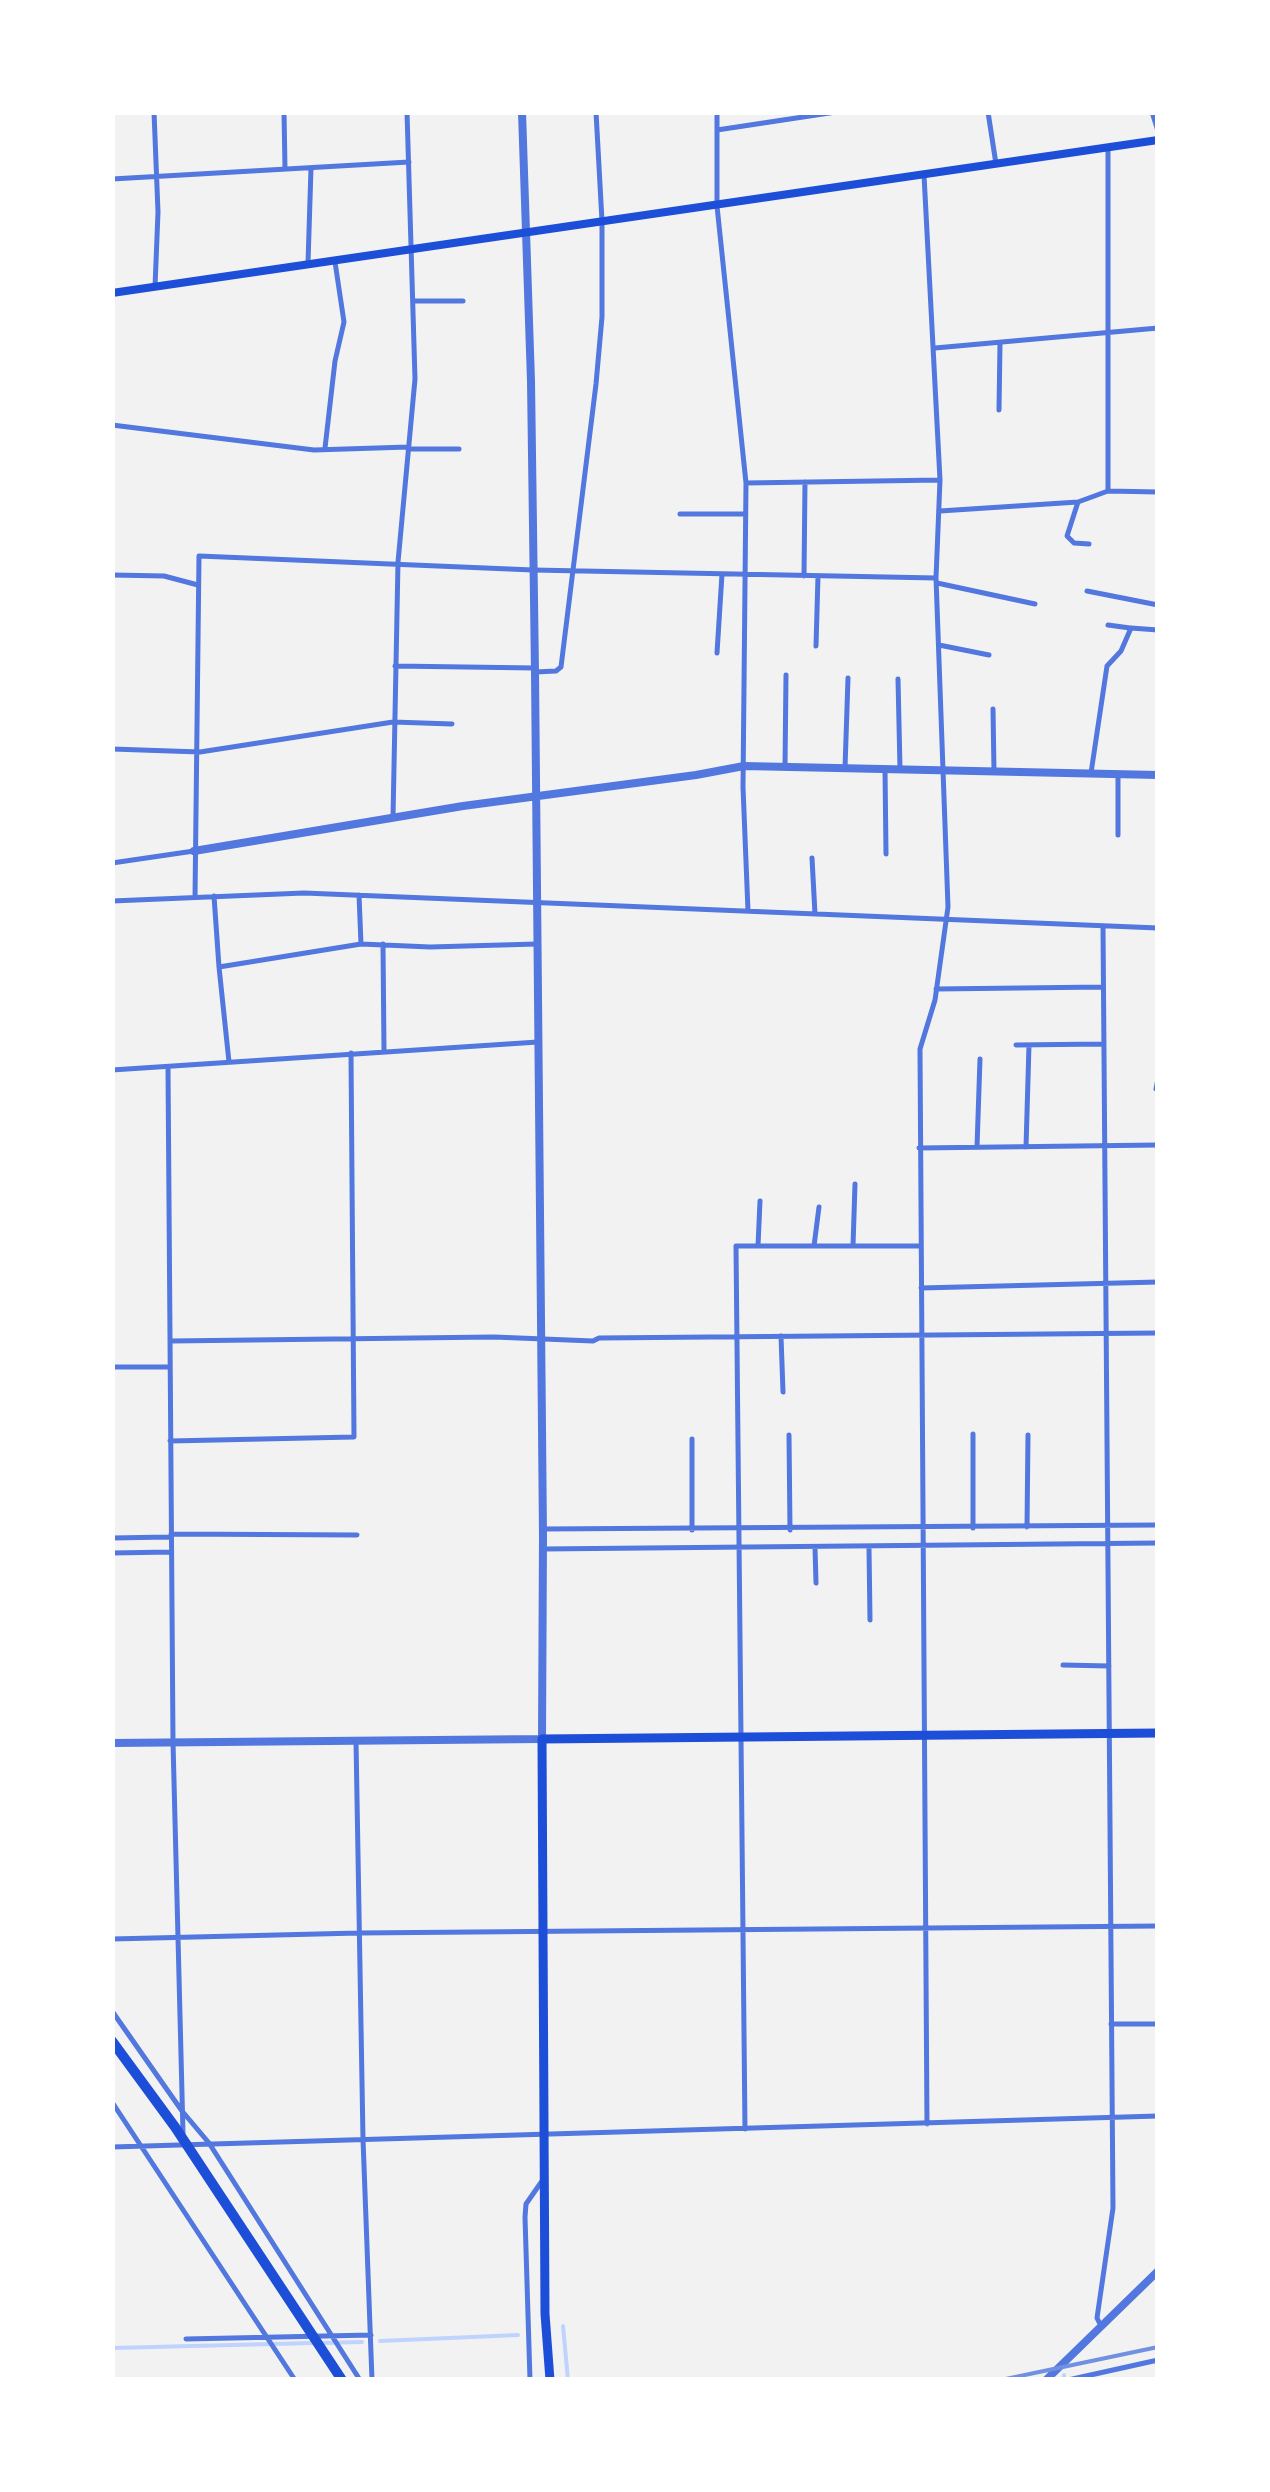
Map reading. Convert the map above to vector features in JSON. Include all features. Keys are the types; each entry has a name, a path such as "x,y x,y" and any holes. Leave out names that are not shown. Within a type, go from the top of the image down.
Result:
{"highway":[{"path":"550,2380 545,2314 542,1738 1158,1733"},
{"path":"112,2041 185,2142 342,2380"}],"main road":[{"path":"112,293 1158,140"}],"street":[{"path":"154,112 155,286"},
{"path":"284,112 285,169"},
{"path":"393,818 398,562 415,379 407,112"},
{"path":"112,1743 542,1738 535,670 522,112"},
{"path":"395,666 556,671 561,667 602,317 596,112"},
{"path":"717,112 717,206 746,482 744,766 748,911"},
{"path":"717,130 836,112"},
{"path":"988,112 996,164"},
{"path":"1152,112 1158,131"},
{"path":"1108,148 1108,491"},
{"path":"112,179 409,162"},
{"path":"308,263 312,168"},
{"path":"924,175 940,480 937,580 946,919 930,1021 920,1049 927,2124"},
{"path":"325,449 334,360 344,322 334,259"},
{"path":"413,302 463,301"},
{"path":"935,348 1158,328"},
{"path":"999,410 1000,342"},
{"path":"112,425 278,446 459,449"},
{"path":"746,482 940,480"},
{"path":"804,576 805,482"},
{"path":"940,512 1078,502 1108,491 1158,492"},
{"path":"1078,502 1068,536 1074,543 1090,544"},
{"path":"680,514 745,514"},
{"path":"195,897 200,556 533,570 937,580 1036,604"},
{"path":"718,653 722,574"},
{"path":"112,575 164,576 198,585"},
{"path":"816,646 818,576"},
{"path":"1086,592 1158,606"},
{"path":"1108,624 1158,630"},
{"path":"1091,774 1108,666 1121,650 1130,628"},
{"path":"939,645 988,655"},
{"path":"785,766 786,675"},
{"path":"846,768 848,678"},
{"path":"898,679 900,769"},
{"path":"994,709 994,772"},
{"path":"112,750 196,752 393,722 452,724"},
{"path":"112,863 744,766 1158,775"},
{"path":"885,769 886,854"},
{"path":"1118,774 1118,836"},
{"path":"812,858 815,914"},
{"path":"214,896 228,1062"},
{"path":"359,896 361,944"},
{"path":"112,901 359,896 1158,928"},
{"path":"1101,2326 1097,2318 1113,2208 1103,926"},
{"path":"219,968 361,944 430,948 537,944"},
{"path":"382,944 384,1051"},
{"path":"936,989 1103,987"},
{"path":"112,1070 538,1042"},
{"path":"1016,1045 1103,1044"},
{"path":"1026,1146 1029,1045"},
{"path":"170,1441 354,1437 351,1053"},
{"path":"977,1147 980,1059"},
{"path":"168,1066 173,1742 183,2144"},
{"path":"1156,1089 1158,1079"},
{"path":"919,1148 1158,1145"},
{"path":"853,1246 855,1184"},
{"path":"758,1246 760,1200"},
{"path":"814,1246 819,1207"},
{"path":"745,2129 736,1246 920,1246"},
{"path":"921,1288 1158,1282"},
{"path":"170,1342 1158,1333"},
{"path":"781,1336 783,1392"},
{"path":"112,1367 169,1366"},
{"path":"973,1434 973,1528"},
{"path":"789,1435 790,1530"},
{"path":"1028,1435 1028,1527"},
{"path":"692,1438 692,1530"},
{"path":"543,1540 692,1530 923,1531 1158,1525"},
{"path":"112,1538 357,1535"},
{"path":"543,1540 816,1548 1158,1544"},
{"path":"869,1547 870,1620"},
{"path":"816,1548 816,1583"},
{"path":"112,1553 171,1550"},
{"path":"1062,1665 1108,1666"},
{"path":"356,1740 372,2380"},
{"path":"112,1939 1158,1926"},
{"path":"112,2011 209,2143 360,2380"},
{"path":"1111,2024 1158,2024"},
{"path":"112,2102 296,2380"},
{"path":"112,2147 1158,2116"},
{"path":"530,2380 525,2217 526,2204 544,2179"},
{"path":"1046,2380 1158,2271"},
{"path":"186,2339 371,2335"},
{"path":"1068,2380 1158,2360"}],"waterway":[{"path":"563,2326 568,2380"},
{"path":"380,2341 518,2335"},
{"path":"322,2343 362,2342"},
{"path":"112,2348 313,2343"},
{"path":"1064,2375 1064,2380"}],"railway":[{"path":"1001,2380 1158,2347"}]}
